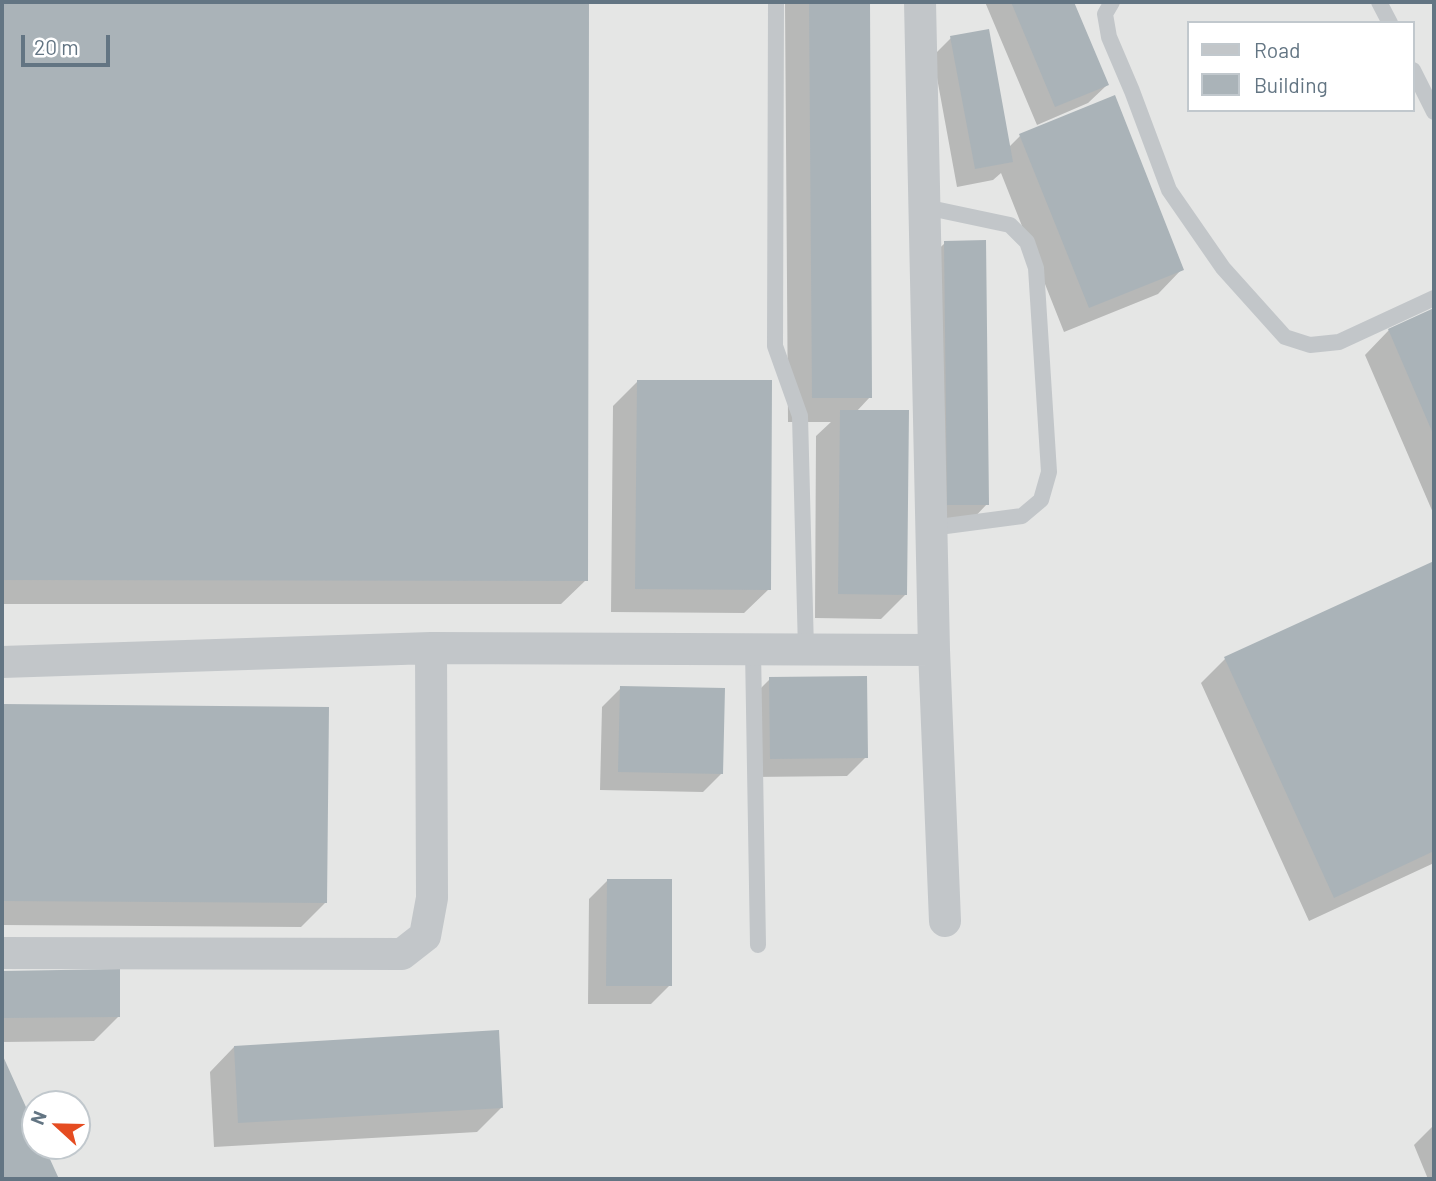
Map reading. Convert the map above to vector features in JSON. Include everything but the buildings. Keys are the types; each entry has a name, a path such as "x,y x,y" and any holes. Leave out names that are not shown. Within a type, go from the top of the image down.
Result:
{"street":[{"path":"920,2 934,650 945,921"},
{"path":"2,662 431,648 934,650"},
{"path":"2,953 402,954 425,936 432,898 431,648"}],"lane":[{"path":"776,2 775,346 800,416 806,650"},
{"path":"1112,2 1105,14 1109,37 1168,190 1223,268 1284,337 1310,345 1339,342 1434,298"},
{"path":"1380,2 1389,21"},
{"path":"1415,74 1434,112"},
{"path":"925,207 1010,225 1027,242 1036,268 1049,472 1041,500 1022,516 932,528"},
{"path":"753,650 758,945"}],"shaded area":[{"path":"2,2 1434,2 1434,1179 2,1179"}]}
